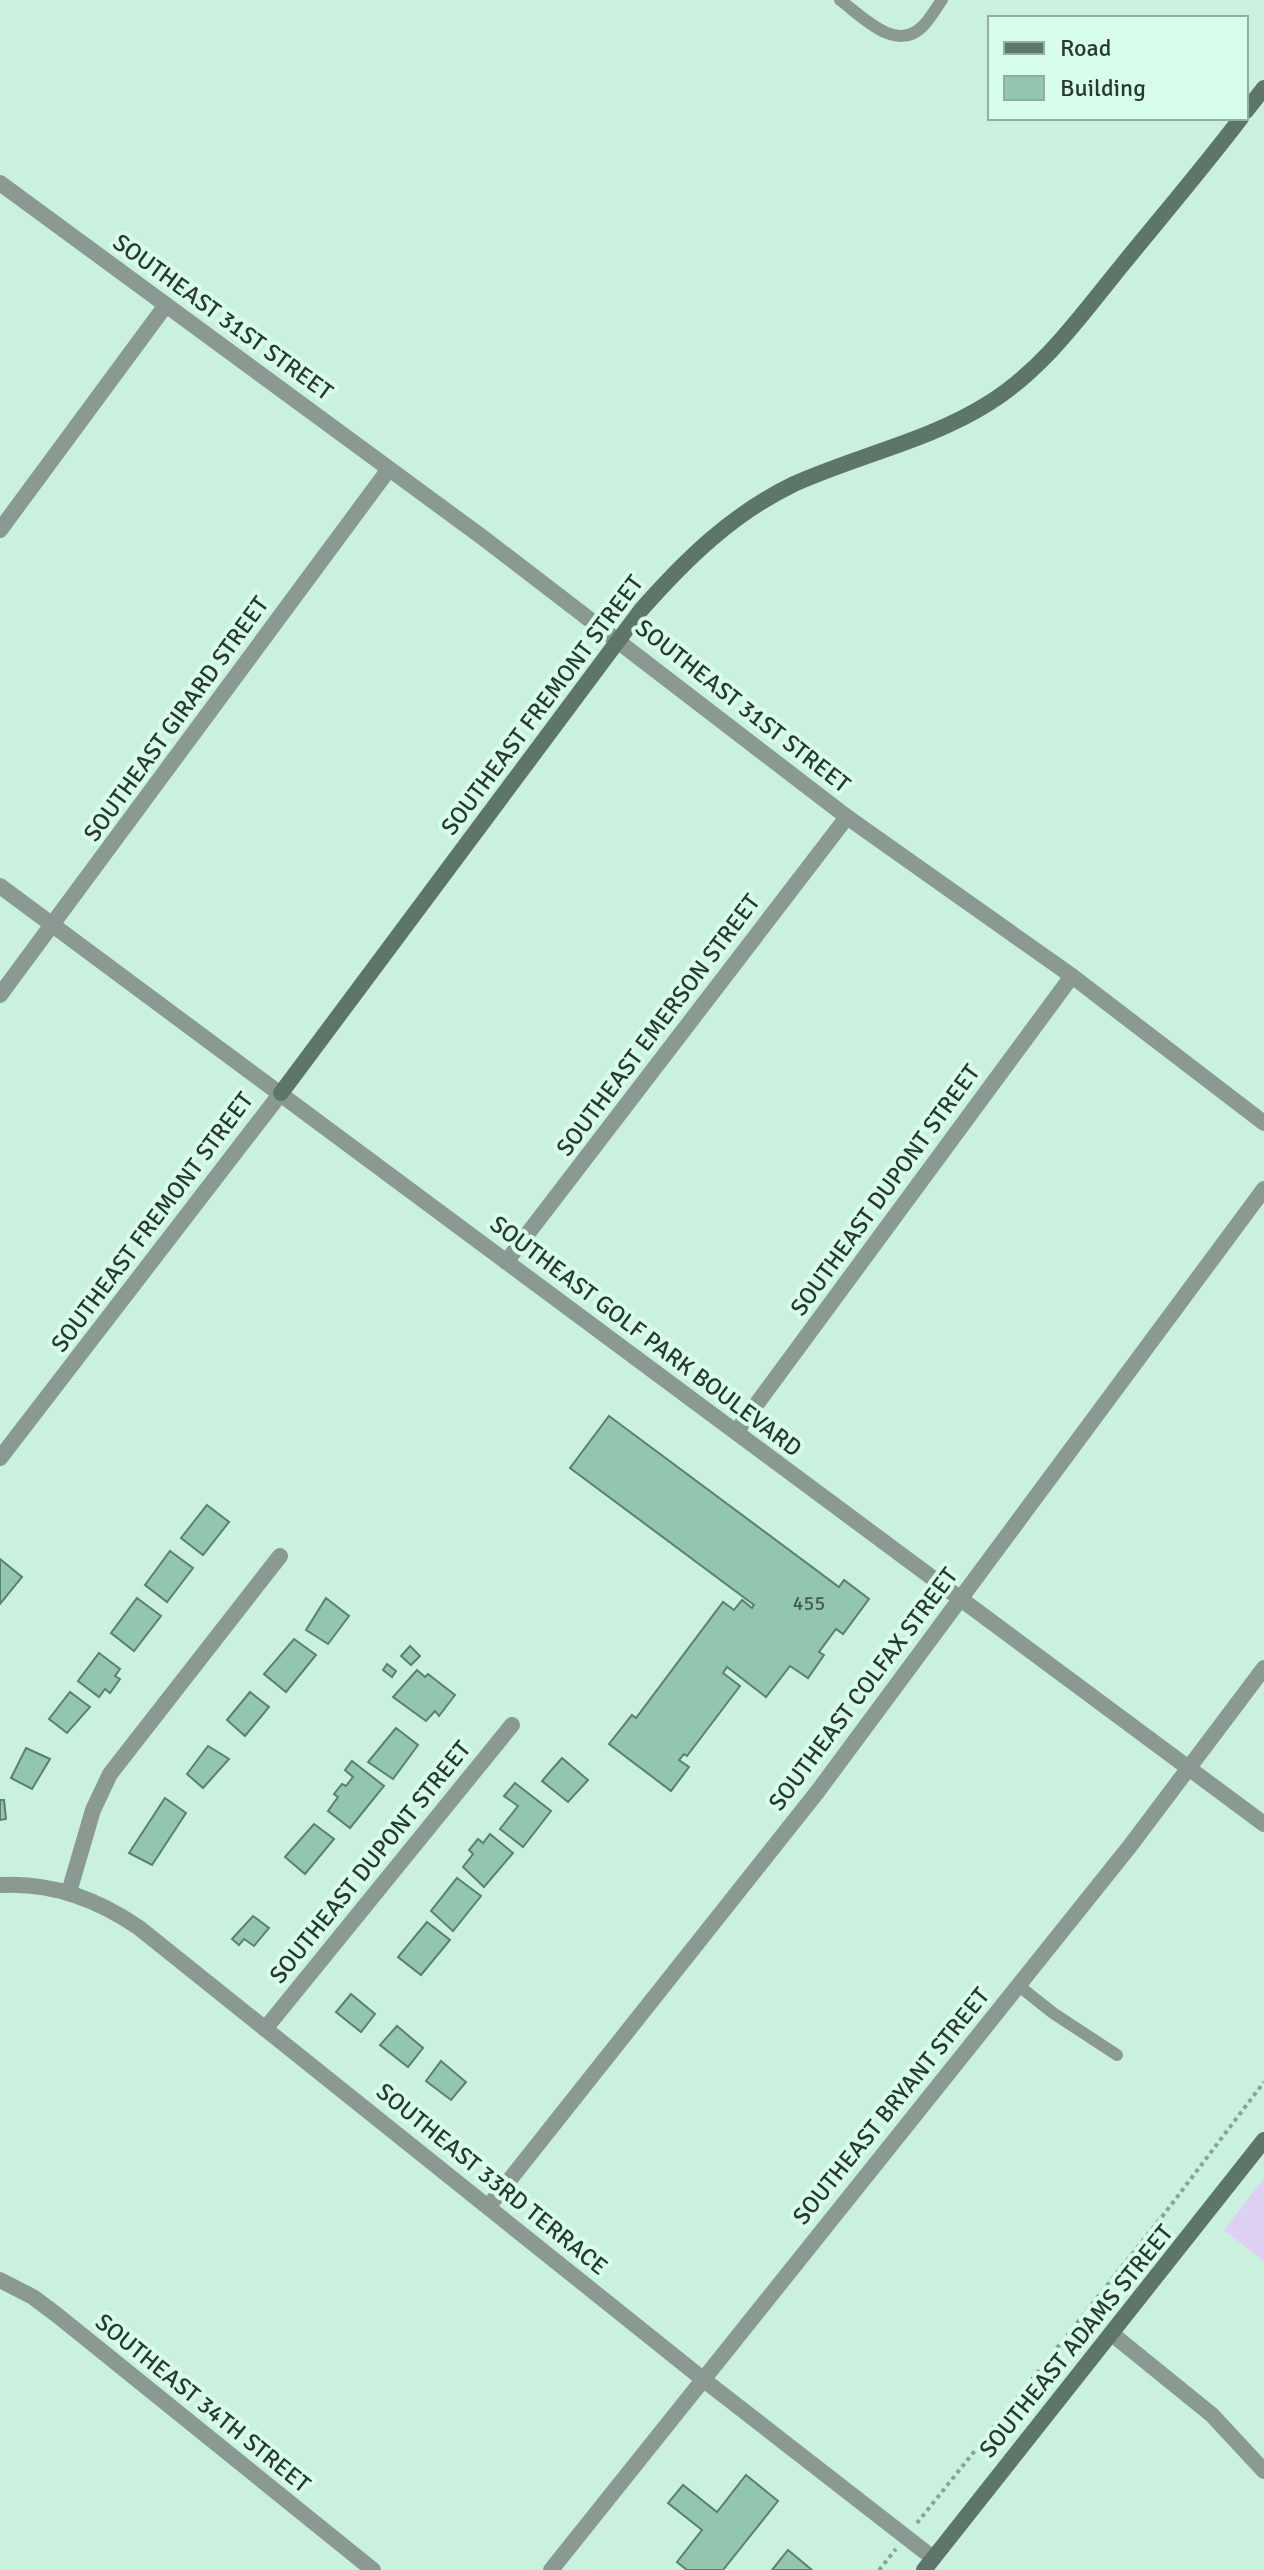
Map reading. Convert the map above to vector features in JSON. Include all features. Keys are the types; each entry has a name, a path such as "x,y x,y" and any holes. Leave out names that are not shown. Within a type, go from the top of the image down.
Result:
{"street":[{"path":"1248,108 1264,88"},
{"name":"SOUTHEAST FREMONT STREET","path":"0,1458 281,1093 618,640 668,580 718,531 755,505 796,484 926,434 990,403 1048,357 1239,120"},
{"name":"SOUTHEAST 31ST STREET","path":"0,183 618,640 847,817 1072,976 1264,1123"},
{"path":"0,530 166,305"},
{"name":"SOUTHEAST GIRARD STREET","path":"0,995 389,469"},
{"name":"SOUTHEAST EMERSON STREET","path":"506,1262 847,817"},
{"name":"SOUTHEAST GOLF PARK BOULEVARD","path":"0,886 1264,1824"},
{"name":"SOUTHEAST DUPONT STREET","path":"736,1432 1072,976"},
{"name":"SOUTHEAST COLFAX STREET","path":"488,2207 818,1791 1264,1189"},
{"path":"69,1892 93,1810 110,1774 280,1556"},
{"name":"SOUTHEAST BRYANT STREET","path":"551,2570 1130,1846 1264,1668"},
{"name":"SOUTHEAST DUPONT STREET","path":"265,2029 512,1725"},
{"name":"SOUTHEAST 33RD TERRACE","path":"0,1885 39,1886 69,1892 107,1907 138,1927 704,2380 906,2537 928,2564"},
{"name":"SOUTHEAST ADAMS STREET","path":"928,2564 1264,2140"},
{"name":"SOUTHEAST 34TH STREET","path":"0,2280 33,2297 57,2315 373,2570"},
{"path":"1112,2334 1212,2415 1264,2471"}],"lane":[{"path":"840,0 884,33 900,37 922,28 942,0"},
{"path":"1019,1986 1053,2013 1117,2055"}],"path":[{"path":"879,2570 1165,2213 1264,2082"}],"shaded area":[{"path":"1264,2178 1264,2261 1224,2230"}],"building":[{"path":"609,1416 839,1587 844,1580 869,1599 843,1634 836,1629 819,1652 824,1655 808,1678 790,1666 766,1697 727,1667 723,1673 740,1686 687,1756 684,1754 679,1760 689,1767 671,1791 609,1744 632,1715 636,1718 723,1602 734,1610 742,1600 752,1608 754,1605 570,1468"},
{"path":"207,1505 229,1522 203,1555 181,1538"},
{"path":"170,1551 193,1568 167,1602 145,1585"},
{"path":"0,1559 22,1577 0,1604"},
{"path":"137,1598 161,1616 134,1651 111,1633"},
{"path":"326,1598 349,1616 328,1644 306,1630"},
{"path":"294,1639 316,1655 286,1692 264,1674"},
{"path":"410,1646 420,1656 411,1665 401,1656"},
{"path":"99,1653 120,1669 115,1676 120,1679 110,1693 105,1689 99,1697 78,1681"},
{"path":"387,1664 396,1671 392,1677 383,1670"},
{"path":"417,1670 425,1677 428,1674 455,1695 439,1716 435,1711 426,1721 393,1697"},
{"path":"70,1692 90,1707 67,1733 49,1719"},
{"path":"250,1692 269,1707 245,1736 227,1720"},
{"path":"396,1728 418,1745 393,1779 368,1762"},
{"path":"208,1746 229,1759 203,1788 187,1774"},
{"path":"26,1748 50,1759 32,1789 11,1778"},
{"path":"562,1758 588,1780 568,1802 542,1781"},
{"path":"352,1761 384,1786 350,1828 328,1811 338,1797 334,1794 353,1777 345,1770"},
{"path":"515,1783 551,1811 523,1847 500,1829 518,1806 504,1796"},
{"path":"165,1798 186,1813 152,1865 129,1853"},
{"path":"0,1800 4,1800 6,1819 0,1820"},
{"path":"314,1824 334,1839 305,1874 285,1857"},
{"path":"490,1834 513,1853 484,1887 463,1867 473,1854 469,1850 478,1839 483,1843"},
{"path":"457,1878 481,1896 453,1931 431,1911"},
{"path":"253,1916 269,1928 254,1946 244,1939 239,1945 232,1939"},
{"path":"427,1922 450,1940 421,1975 398,1957"},
{"path":"351,1994 375,2014 361,2032 336,2012"},
{"path":"397,2026 423,2048 408,2067 380,2045"},
{"path":"441,2061 466,2082 451,2100 426,2081"},
{"path":"746,2475 778,2501 723,2570 687,2570 677,2562 702,2530 668,2503 683,2485 717,2512"},
{"path":"788,2550 812,2570 772,2570"}]}
